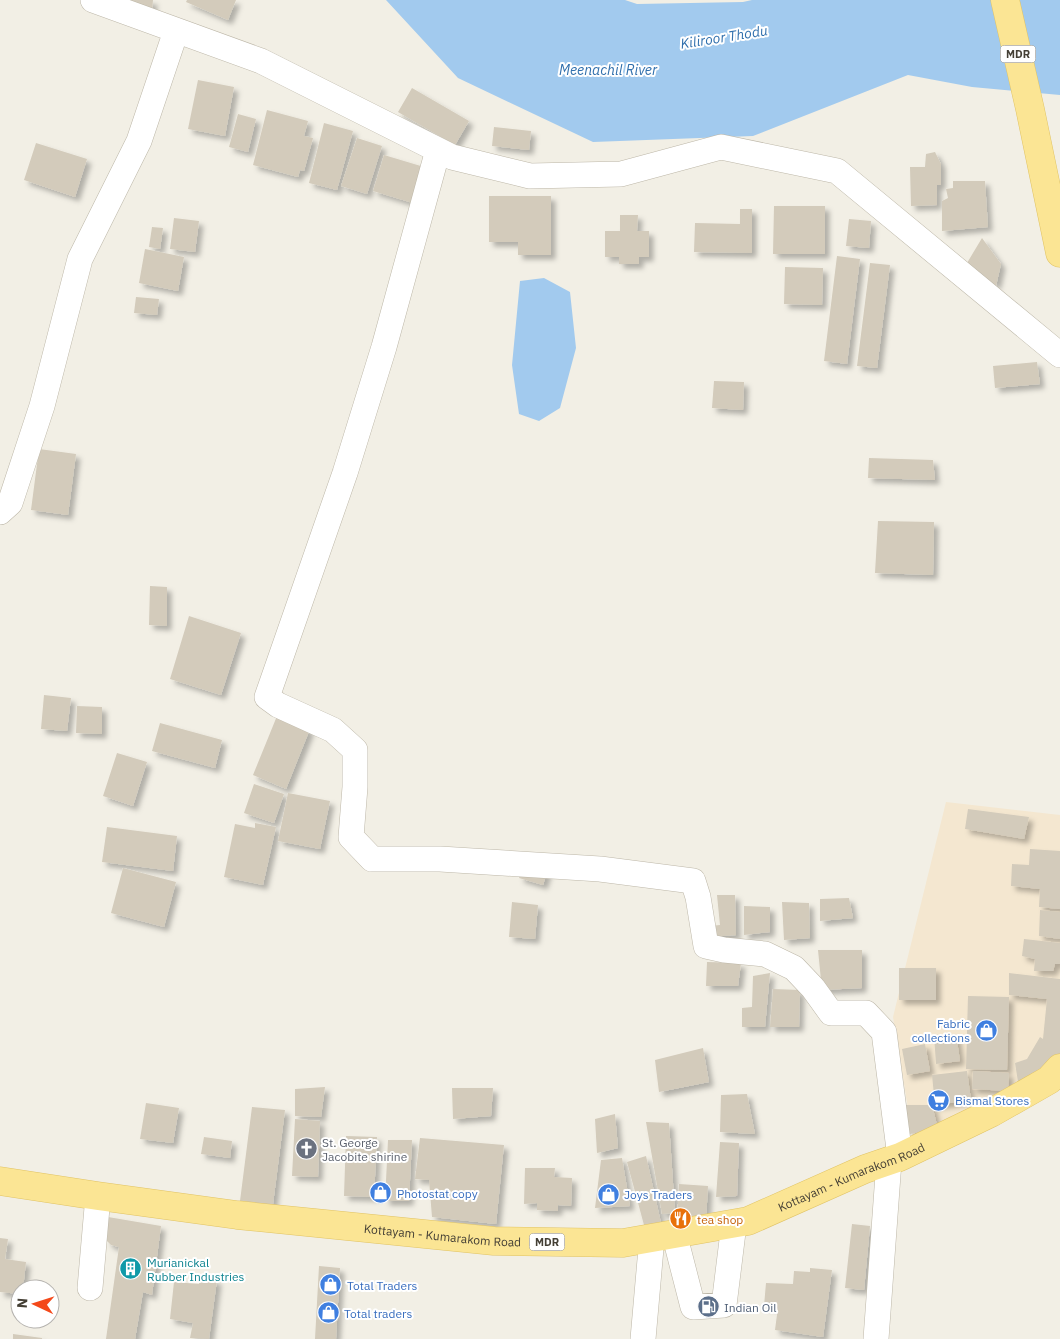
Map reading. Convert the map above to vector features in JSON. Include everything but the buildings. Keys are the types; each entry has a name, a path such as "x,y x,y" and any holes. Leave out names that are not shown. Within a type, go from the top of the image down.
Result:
{"main road":[{"name":"MDR","path":"1005,0 1060,253"},
{"name":"Kottayam - Kumarakom Road","path":"0,1181 237,1214 494,1241 623,1243 748,1221 865,1169 895,1159 991,1113 1049,1080 1060,1068"}],"street":[{"path":"93,0 261,61 452,157 530,176 621,174 721,147 837,171 1060,355"},
{"path":"0,512 10,503 42,406 80,259 139,141 176,31"},
{"path":"438,150 384,347 345,473 267,697 278,705 333,730 355,750 355,787 350,837 372,859 440,860 600,869 693,881 698,898 706,946 724,950 765,954 794,968 813,988 831,1013 866,1013 884,1032 895,1159 876,1339"},
{"path":"90,1288 98,1196"},
{"path":"663,1235 693,1308 724,1305 734,1224"},
{"path":"643,1339 663,1235"}],"shaded area":[{"path":"946,802 1060,815 1060,1059 1028,1091 913,1139 893,1017"}],"water":[{"name":"Meenachil River","path":"386,0 625,0 637,4 743,2 752,0 1060,0 1060,95 972,87 908,75 753,136 593,142 458,78"},
{"path":"544,278 570,292 576,348 560,408 539,421 519,414 512,365 520,281"}],"place":[{"name":"Fabric collections","path":"986,1030"},
{"name":"Bismal Stores","path":"939,1100"},
{"name":"St. George Jacobite shirine","path":"306,1149"},
{"name":"Photostat copy","path":"381,1193"},
{"name":"Joys Traders","path":"608,1194"},
{"name":"tea shop","path":"681,1219"},
{"name":"Murianickal Rubber Industries","path":"131,1269"},
{"name":"Total Traders","path":"331,1285"},
{"name":"Indian Oil","path":"708,1307"},
{"name":"Total traders","path":"328,1313"}],"water label":[{"name":"Kiliroor Thodu","path":"724,37"}]}
